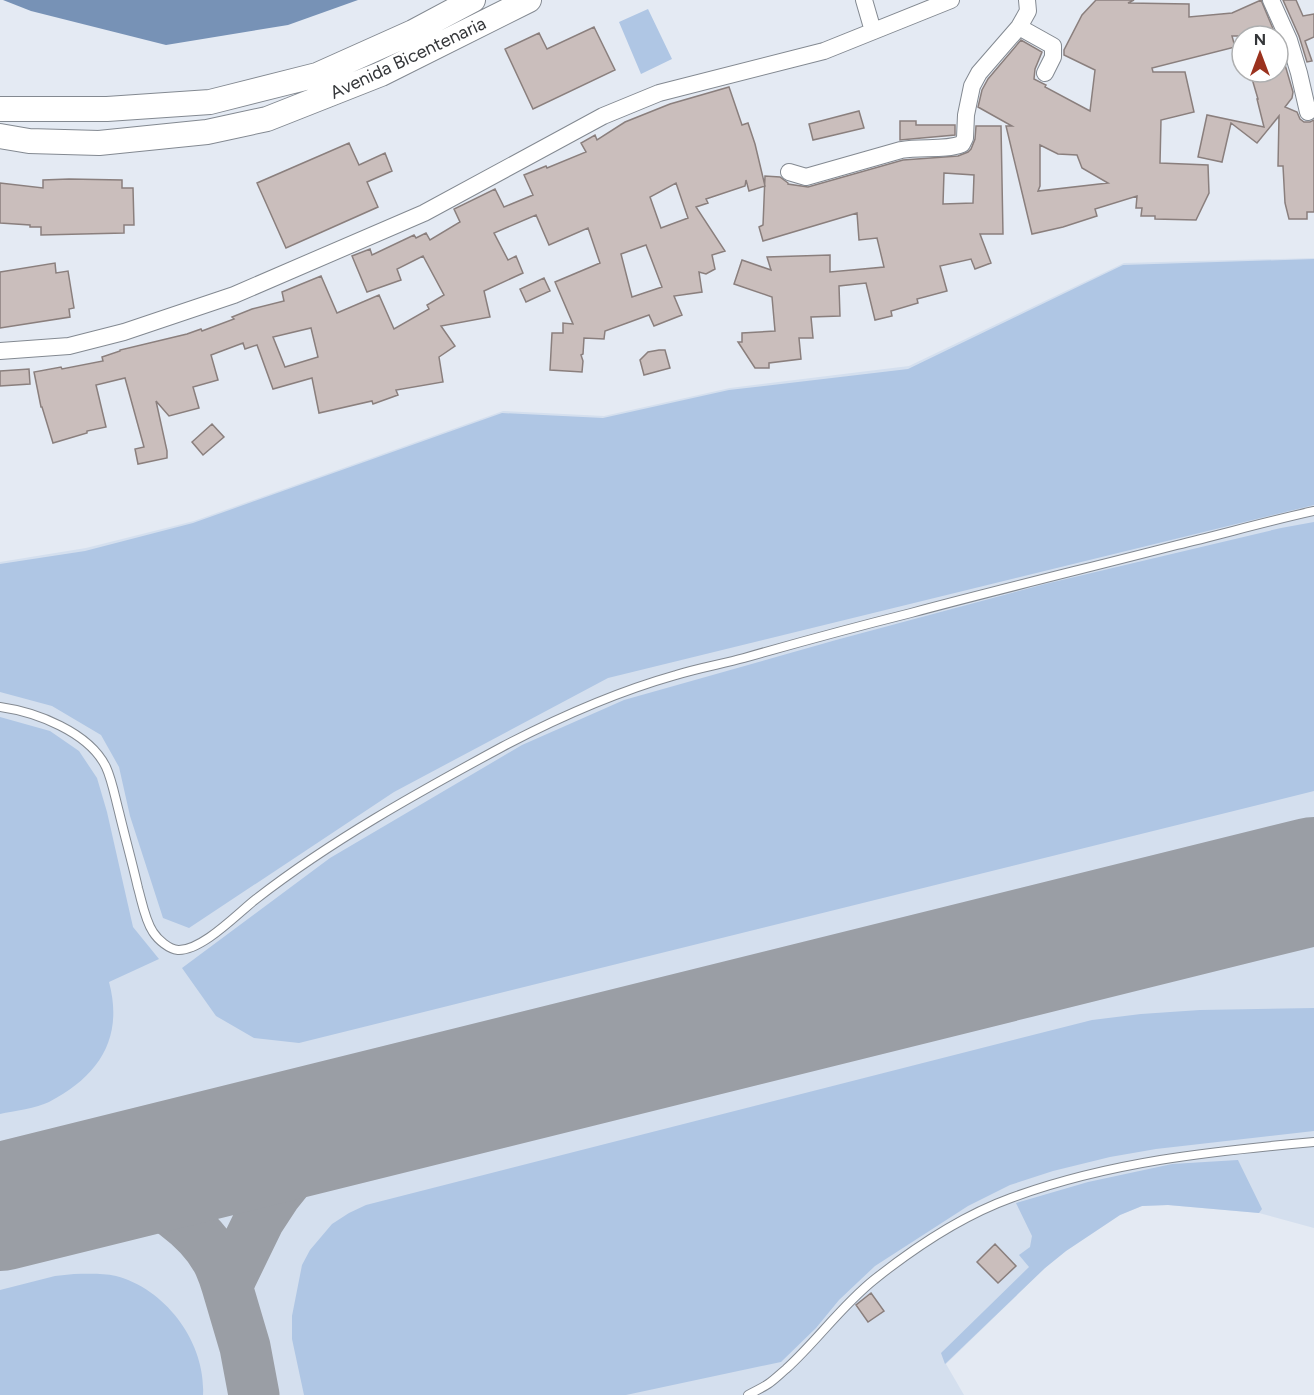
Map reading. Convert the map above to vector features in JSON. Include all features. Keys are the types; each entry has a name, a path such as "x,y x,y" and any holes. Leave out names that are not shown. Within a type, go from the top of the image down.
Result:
{"street":[{"name":"Avenida Bicentenaria","path":"0,109 107,109 210,102 317,75 412,32 473,0"},
{"name":"Avenida Bicentenaria","path":"0,136 29,141 99,143 207,132 267,118 381,74 529,0"},
{"path":"864,0 873,31"},
{"path":"0,351 69,346 124,332 234,295 424,213 603,116 659,93 824,51 951,0"},
{"path":"789,172 806,177 902,150 955,147 962,144 965,138 966,115 972,86 979,73 1019,27 1028,11 1027,0"},
{"path":"1272,0 1289,40 1308,112"},
{"path":"1019,27 1053,46 1053,57 1045,73"}],"lane":[{"path":"0,707 45,719 66,728 89,745 105,765 115,795 143,907 153,933 172,949 182,950 213,935 256,899 322,851 424,789 516,740 625,692 676,675 847,629 1314,511"},
{"path":"748,1395 769,1384 796,1360 873,1280 935,1237 1010,1198 1051,1185 1144,1162 1314,1142"}],"shaded area":[{"path":"3,0 358,0 288,25 166,45 31,11"},
{"path":"648,9 672,59 641,74 619,22"},
{"path":"1314,258 1314,1228 1259,1213 1168,1205 1142,1206 1120,1215 1045,1268 946,1364 964,1395 0,1395 0,562 86,548 194,521 503,411 604,416 730,388 909,366 1124,263"},
{"path":"1314,259 1314,505 608,678 394,792 189,928 163,918 130,816 119,767 101,735 52,706 0,692 0,564 85,551 193,523 502,413 603,418 729,390 908,369 1123,265"},
{"path":"1314,522 1314,791 299,1043 254,1038 216,1016 182,968 330,858 522,745 624,700 1045,584"},
{"path":"0,717 50,731 79,751 97,778 133,927 159,959 109,982 113,1002 110,1038 94,1067 82,1080 49,1102 0,1114"},
{"path":"1314,1008 1314,1131 1156,1149 1110,1157 1053,1171 1010,1185 968,1206 875,1266 839,1300 816,1328 781,1362 626,1395 304,1395 292,1339 292,1316 302,1265 310,1250 332,1224 366,1205 1092,1020 1200,1010"},
{"path":"1238,1160 1262,1209 1259,1213 1168,1205 1142,1206 1120,1215 1045,1268 945,1364 941,1353 1029,1267 1019,1255 1030,1247 1032,1236 1016,1203 1088,1182 1172,1164"},
{"path":"74,1274 116,1276 151,1293 166,1306 190,1338 198,1356 203,1395 0,1395 0,1290 55,1276"}],"building":[{"path":"1096,0 1189,4 1189,17 1232,13 1261,0 1271,24 1230,24 1230,48 1152,68 1153,72 1185,72 1194,112 1161,120 1160,163 1208,165 1209,193 1196,220 1155,219 1155,216 1141,216 1142,208 1136,208 1137,196 1095,209 1097,216 1032,234 1006,126 1012,126 978,107 982,90 988,79 1021,40 1042,52 1035,69 1034,79 1090,111 1095,70 1064,55 1064,50 1082,15","holes":["1040,145 1058,154 1077,155 1082,168 1108,183 1038,191"]},
{"path":"1283,0 1296,0 1303,16 1314,14 1314,37 1305,41 1312,61 1307,62 1299,36"},
{"path":"594,27 615,70 533,109 505,49 539,33 547,49"},
{"path":"1290,82 1292,98 1285,107 1297,112 1304,122 1314,120 1314,212 1307,212 1307,219 1289,219 1285,203 1283,166 1278,166 1279,116 1257,143 1231,123 1222,162 1198,157 1207,115 1264,127 1254,84 1290,84"},
{"path":"729,87 742,125 748,123 765,186 749,191 746,180 745,186 706,199 708,203 696,207 725,251 712,255 715,269 706,274 699,272 702,292 674,296 682,315 654,326 649,315 605,331 604,339 584,338 581,355 582,372 550,370 552,333 563,333 563,323 573,324 555,282 600,263 588,228 549,245 536,215 494,233 508,260 516,256 523,273 484,291 490,317 441,326 455,346 439,357 443,382 396,390 398,395 373,404 372,401 319,413 312,378 273,389 257,345 245,349 243,343 211,355 218,380 193,387 199,408 169,416 156,401 167,458 138,464 135,449 144,447 125,378 96,385 106,427 53,443 41,407 34,372 103,361 102,357 120,350 201,329 202,331 234,319 232,317 252,309 284,301 282,292 321,276 337,313 379,295 394,329 429,309 427,305 444,295 423,256 397,269 401,280 367,292 352,256 370,249 372,255 414,235 416,238 426,233 430,240 460,222 454,209 495,189 504,207 533,195 524,175 586,152 581,143 595,135 597,140 625,122 670,104","holes":["676,183 688,218 661,228 650,197","646,245 662,287 632,297 621,254","311,328 318,357 285,367 273,337"]},
{"path":"859,111 864,128 813,140 809,124"},
{"path":"900,121 916,121 916,125 955,125 955,135 900,140"},
{"path":"976,126 1001,126 1003,234 980,234 991,263 975,269 971,259 940,266 947,291 917,299 918,303 891,311 892,316 875,320 866,283 839,286 840,316 811,317 813,338 799,338 801,359 769,363 769,368 755,368 738,342 742,342 742,333 775,331 772,297 734,284 742,260 771,270 767,257 830,255 830,272 884,267 877,238 859,240 857,213 763,241 759,227 763,225 765,176 780,177 788,184 808,187 903,160 958,156 971,149","holes":["944,173 974,175 973,203 943,204"]},
{"path":"349,143 359,165 385,153 392,171 367,182 378,207 286,248 257,183"},
{"path":"43,180 122,180 122,188 133,188 134,225 124,225 124,233 41,235 41,227 0,223 0,183 43,188"},
{"path":"55,263 56,273 68,271 74,308 69,309 70,317 0,328 0,272"},
{"path":"544,278 550,291 526,302 520,289"},
{"path":"665,350 670,368 644,375 640,360 648,352"},
{"path":"29,369 30,384 0,386 0,371"},
{"path":"212,424 224,437 203,455 192,442"},
{"path":"995,1244 1016,1266 998,1283 977,1262"},
{"path":"871,1293 884,1311 868,1322 856,1305"}],"taxiway":[{"path":"1226,903 1289,900 1314,903"},
{"path":"81,1187 106,1185 129,1190 160,1204 175,1214 201,1238 211,1251 219,1264 227,1286 259,1220 276,1194 313,1148 334,1130 355,1119"},
{"path":"227,1286 245,1347 254,1395"}],"runway":[{"path":"0,1207 1314,881"}]}
